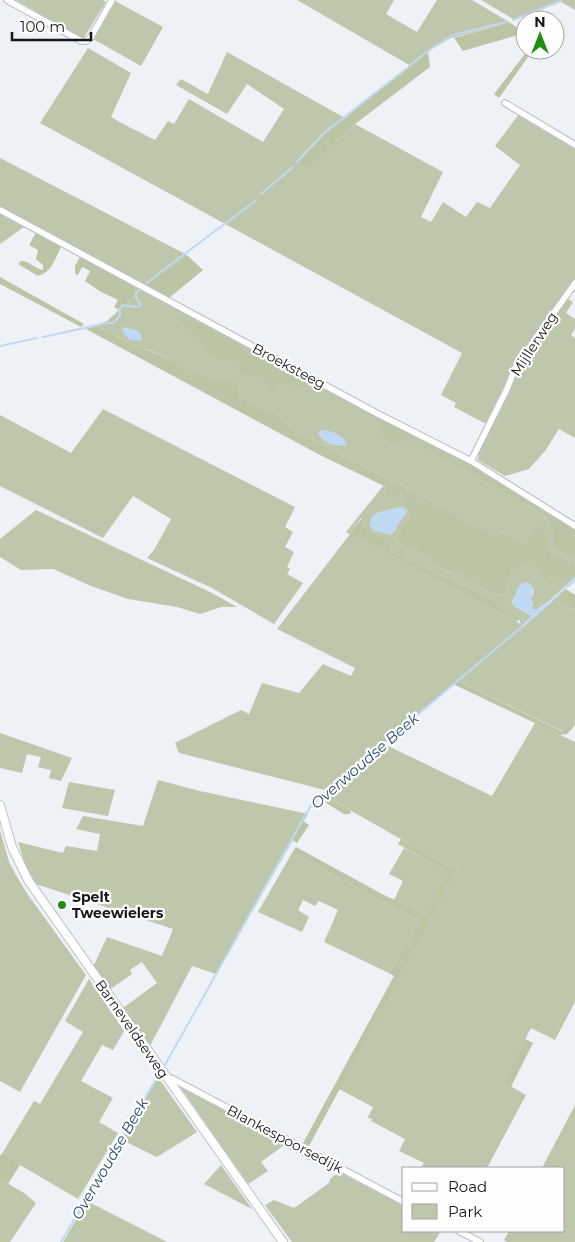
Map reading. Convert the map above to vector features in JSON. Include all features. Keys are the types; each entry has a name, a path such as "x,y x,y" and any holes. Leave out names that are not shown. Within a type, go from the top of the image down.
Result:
{"main road":[{"name":"Barneveldseweg","path":"0,805 12,847 28,880 283,1242"}],"street":[{"path":"7,0 81,41 86,41 91,36 112,0"},
{"path":"505,103 575,145"},
{"name":"Broeksteeg","path":"0,210 380,415 471,461 575,526"},
{"name":"Mijllerweg","path":"471,461 507,389 516,366 575,283"},
{"name":"Blankespoorsedijk","path":"166,1078 173,1079 402,1201"},
{"path":"461,1232 480,1242"}],"green space":[{"path":"16,0 103,0 106,2 83,39"},
{"path":"297,0 394,0 386,14 417,32 437,0 472,0 509,22 451,38 432,49 411,66"},
{"path":"481,0 575,0 575,10 561,2 541,10 515,10 515,20"},
{"path":"115,1 163,27 141,66 93,39"},
{"path":"509,22 515,26 515,36 463,51 454,38"},
{"path":"88,48 131,73 111,117 125,125 155,140 168,121 174,124 189,99 263,142 284,109 247,84 227,114 176,85 181,79 208,94 227,52 345,118 297,162 310,167 355,124 443,172 421,217 431,222 443,202 466,217 477,202 490,208 520,165 495,146 519,114 575,148 575,280 513,367 510,378 488,425 454,407 456,403 441,395 462,353 40,123"},
{"path":"428,52 430,67 355,124 309,168 297,162 318,141 378,90"},
{"path":"520,60 526,60 499,98 494,94"},
{"path":"0,158 187,255 145,286 0,208"},
{"path":"0,214 24,227 0,244"},
{"path":"36,233 61,247 50,268 38,276 18,264 24,261 43,270 43,265 36,259 38,250 29,245"},
{"path":"187,255 203,270 169,298 145,286"},
{"path":"80,257 141,290 119,310 114,307 118,300 101,292 85,281 90,271 82,267 78,275 75,274 75,266"},
{"path":"0,277 84,324 81,327 0,284"},
{"path":"141,290 418,435 414,442 542,514 552,529 553,547 575,561 575,577 549,601 536,610 531,609 533,604 531,599 534,591 518,589 512,601 514,606 531,616 524,626 552,602 554,598 575,611 575,721 564,732 458,681 384,744 492,796 535,723 575,742 575,1002 555,1040 531,1028 503,1082 526,1095 488,1167 422,1167 424,1163 399,1151 405,1139 371,1121 372,1119 367,1119 373,1107 339,1089 457,871 325,796 329,791 179,753 175,743 241,710 249,714 262,683 299,693 323,664 351,676 355,668 277,629 350,534 521,624 518,618 477,592 392,552 387,540 364,527 361,518 349,534 346,532 383,486 386,487 384,495 389,492 401,495 410,516 395,538 405,548 418,551 439,567 460,575 492,594 504,595 512,571 525,562 539,571 569,564 567,560 550,553 537,523 524,544 502,532 495,535 291,428 276,412 259,408 240,397 237,381 213,382 150,350 141,349 96,326 107,321","holes":["401,507 396,528 391,535 377,513"]},
{"path":"566,298 573,302 566,313 575,319 575,329 571,335 575,338 575,438 559,429 545,451 529,469 505,476 478,460 479,451 507,397 520,364"},
{"path":"181,314 308,383 300,388 281,383 272,394 258,376 242,373 236,357 224,361 211,357 190,329 180,321 178,315"},
{"path":"96,326 141,349 149,350 213,381 237,381 240,397 259,408 276,412 291,428 495,535 502,532 524,544 537,522 549,539 550,553 567,560 569,564 573,564 575,571 563,580 548,584 539,571 525,563 512,571 504,595 492,594 460,575 439,567 418,551 405,548 395,538 410,516 400,494 397,499 393,498 389,493 384,496 386,487 320,455 86,329"},
{"path":"103,409 295,507 285,527 293,532 285,547 294,552 287,567 290,569 287,574 303,583 274,624 212,588 147,558 154,550 171,519 133,496 103,538 0,486 0,415 71,453"},
{"path":"382,421 412,435 404,443 395,447 381,433"},
{"path":"418,435 446,449 575,528 575,561 553,547 552,529 542,514 413,442"},
{"path":"36,510 212,593 237,607 221,607 200,614 177,607 128,599 91,586 53,569 21,570 0,557 0,539"},
{"path":"362,518 364,527 387,540 392,552 477,592 519,618 517,622 349,534"},
{"path":"566,589 575,595 575,611 554,598"},
{"path":"458,681 563,732 575,721 575,725 567,734 560,735 453,684"},
{"path":"0,733 72,758 61,781 49,778 51,770 38,767 41,757 27,754 22,773 0,768"},
{"path":"158,780 308,814 216,974 192,966 150,1046 123,1008 157,983 142,962 130,970 132,974 109,990 93,967 107,937 162,956 173,929 36,884 25,864 18,842 63,853 66,846 97,851 100,834 76,829 83,816 143,826"},
{"path":"69,782 115,790 108,816 62,808"},
{"path":"325,796 351,811 350,814 344,814 321,800"},
{"path":"303,821 309,825 297,843 292,840"},
{"path":"0,830 9,862 26,892 86,975 20,1092 0,1081"},
{"path":"401,839 457,871 309,1146 303,1143 394,976 389,973 419,921 292,853 296,847 382,894 426,915 448,872 398,844"},
{"path":"404,848 449,872 426,915 394,900 403,881 389,874"},
{"path":"292,853 419,921 389,973 324,942 338,910 319,901 315,906 303,900 298,910 309,917 302,932 258,912"},
{"path":"89,979 124,1031 113,1050 102,1045 81,1081 113,1098 99,1122 118,1133 78,1199 20,1165 3,1152 34,1101 40,1104 83,1032 65,1021"},
{"path":"525,1039 533,1043 511,1087 503,1082"},
{"path":"157,1076 197,1132 157,1157 122,1140"},
{"path":"179,1087 318,1159 315,1163 185,1094"},
{"path":"185,1094 283,1146 261,1162 268,1171 248,1184"},
{"path":"575,1105 575,1242 507,1242 504,1240 508,1232 565,1232 565,1167 543,1167"},
{"path":"3,1152 20,1165 8,1184 0,1179 0,1156"},
{"path":"221,1165 252,1209 204,1184"},
{"path":"339,1172 402,1205 402,1232 440,1232 434,1242 292,1242 265,1205 274,1200 294,1208 329,1183 330,1179"},
{"path":"0,1179 24,1193 36,1203 10,1242 0,1242"},
{"path":"87,1201 167,1242 63,1242"}],"water":[{"path":"124,327 136,330 141,334 141,341 130,340 124,334 122,329"},
{"path":"321,430 337,434 343,438 347,445 334,445 326,442 318,432"},
{"path":"401,507 405,508 407,512 391,535 374,531 370,527 370,521 375,514"},
{"path":"575,577 575,582 554,598 552,602 524,626 522,625 531,616 512,603 520,584 528,582 534,588 531,609 536,610 549,602"}],"waterway":[{"path":"513,20 562,0"},
{"path":"409,66 453,35 506,22"},
{"path":"297,162 325,132 406,69"},
{"path":"261,194 293,167"},
{"path":"146,283 255,201"},
{"path":"43,337 113,323 120,316 120,308 123,305 140,306 136,298 136,292 139,290"},
{"path":"0,346 37,338"},
{"name":"Overwoudse Beek","path":"552,600 560,594"},
{"name":"Overwoudse Beek","path":"165,1065 310,807 524,625"},
{"name":"Overwoudse Beek","path":"61,1242 158,1076"}],"place":[{"name":"Spelt Tweewielers","path":"62,905"}]}
